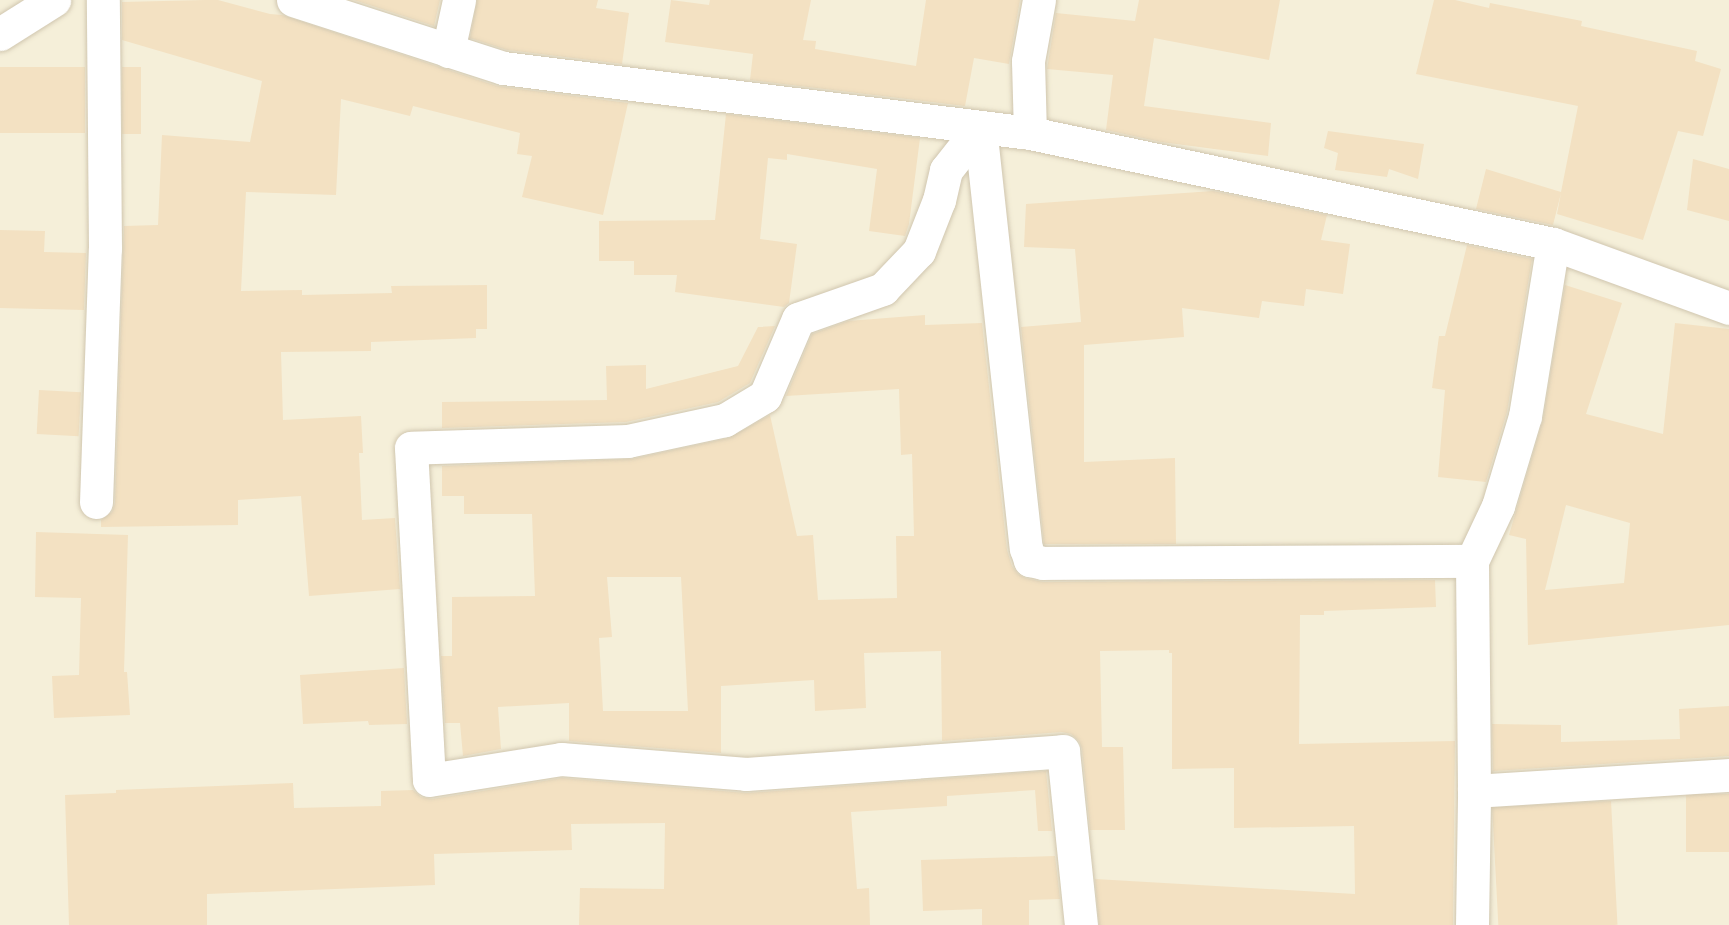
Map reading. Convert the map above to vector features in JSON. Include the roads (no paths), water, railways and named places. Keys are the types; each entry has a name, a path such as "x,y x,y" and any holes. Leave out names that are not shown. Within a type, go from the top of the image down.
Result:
{"street":[{"path":"0,34 54,0"},
{"path":"96,502 105,249 103,0"},
{"path":"293,0 503,68 1030,132 1553,244 1729,308"},
{"path":"448,51 459,0"},
{"path":"1030,132 1029,61 1039,0"},
{"path":"980,127 1026,548 1030,560 1043,563 1472,561"},
{"path":"980,127 946,170 939,200 919,251 883,289 798,319 765,396 725,420 628,441 411,448 429,780 561,759 746,774 1063,751 1081,925"},
{"path":"1472,925 1474,791 1472,561 1498,506 1526,416 1553,244"},
{"path":"1474,791 1729,775"}]}
